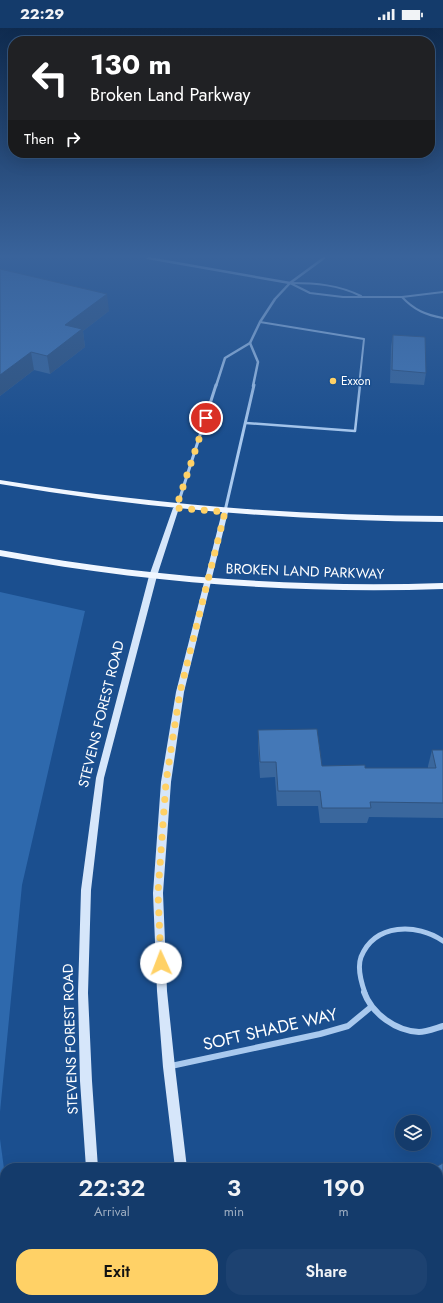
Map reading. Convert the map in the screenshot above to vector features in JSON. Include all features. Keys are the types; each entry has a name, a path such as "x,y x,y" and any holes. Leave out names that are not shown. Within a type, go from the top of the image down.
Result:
{"main road":[{"path":"0,482 65,493 176,508 225,512 340,517 443,519"},
{"name":"BROKEN LAND PARKWAY","path":"0,553 154,576 207,582 331,588 443,586"}],"street":[{"path":"180,1163 162,991 158,893 166,782 180,692 225,512 246,423 258,362 250,343 263,318"},
{"name":"STEVENS FOREST ROAD","path":"92,1163 86,1081 83,993 86,890 100,778 154,576 225,358 250,343"},
{"path":"443,942 436,936 419,929 401,928 384,932 371,941 362,955 359,972 362,990 371,1007 385,1020 401,1029 419,1032 436,1030 443,1026"},
{"name":"SOFT SHADE WAY","path":"169,1067 348,1026 371,1007"}],"lane":[{"path":"246,423 355,431 364,339 260,322"}],"shaded area":[{"path":"0,592 85,611 22,885 0,1112"},
{"path":"0,1139 3,1163 0,1163"}],"building":[{"path":"0,318 75,318 65,325 82,329 47,356 31,352 0,375"},
{"path":"393,335 425,337 426,373 392,370"},
{"path":"317,729 322,766 365,765 365,768 436,768 432,750 443,750 443,803 370,802 371,808 322,808 320,791 278,791 276,762 260,762 258,730"}],"place":[{"name":"Exxon","path":"333,381"}],"route":[{"path":"161,963 158,893 166,782 180,692 225,512 176,508 206,418"}]}
